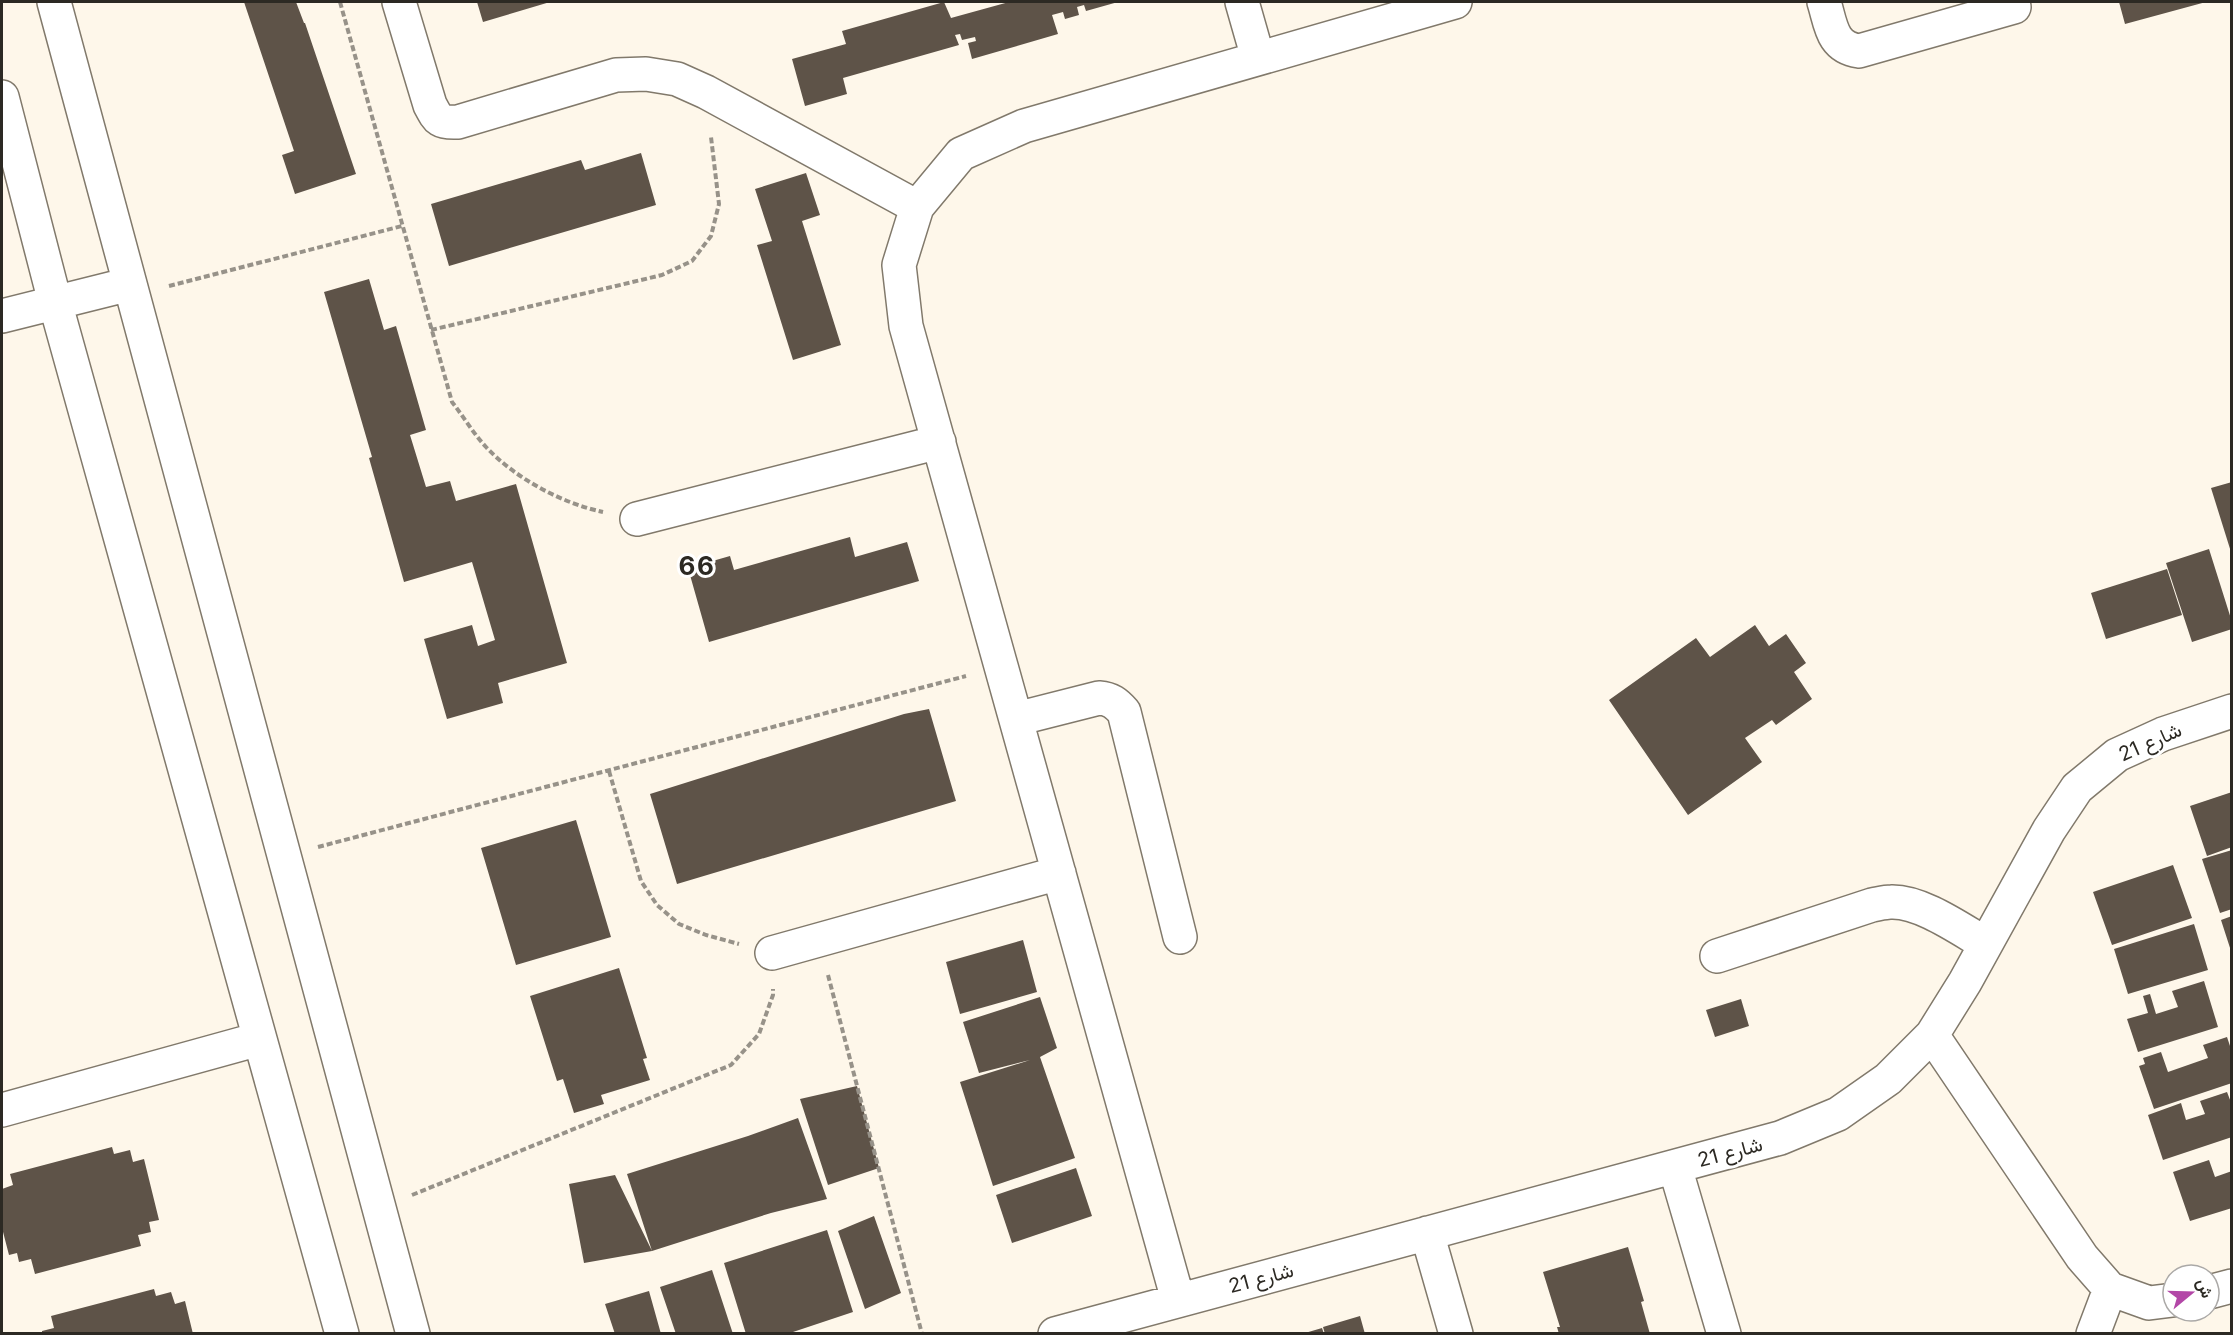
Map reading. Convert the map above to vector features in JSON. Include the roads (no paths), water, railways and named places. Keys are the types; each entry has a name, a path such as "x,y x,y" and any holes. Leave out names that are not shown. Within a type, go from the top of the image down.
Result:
{"street":[{"path":"54,2 413,1334"},
{"path":"399,2 430,105 435,117 444,123 458,122 616,75 646,74 677,80 706,92 916,207"},
{"path":"1242,2 1258,58"},
{"path":"1178,1300 906,326 899,265 916,207 961,154 1024,126 1455,2"},
{"path":"1824,2 1834,35 1839,43 1848,50 1859,51 2014,7"},
{"path":"2,97 55,302 342,1334"},
{"path":"2,316 55,302 131,290"},
{"path":"638,519 939,442"},
{"path":"1016,719 1099,698 1109,699 1118,704 1124,712 1180,937"},
{"name":"شارع 21","path":"1055,1334 1780,1138 1838,1114 1888,1079 1932,1035 2049,830 2077,788 2116,755 2163,734 2232,711"},
{"path":"772,953 1059,873"},
{"path":"1717,956 1872,905 1891,902 1910,904 1986,944"},
{"path":"1932,1035 2082,1257 2110,1288 2150,1303 2161,1302"},
{"path":"2,1110 259,1039"},
{"path":"1675,1167 1724,1334"},
{"path":"1427,1233 1456,1334"},
{"path":"2093,1334 2110,1288"}],"district":[{"name":"66","path":"697,565"}]}
